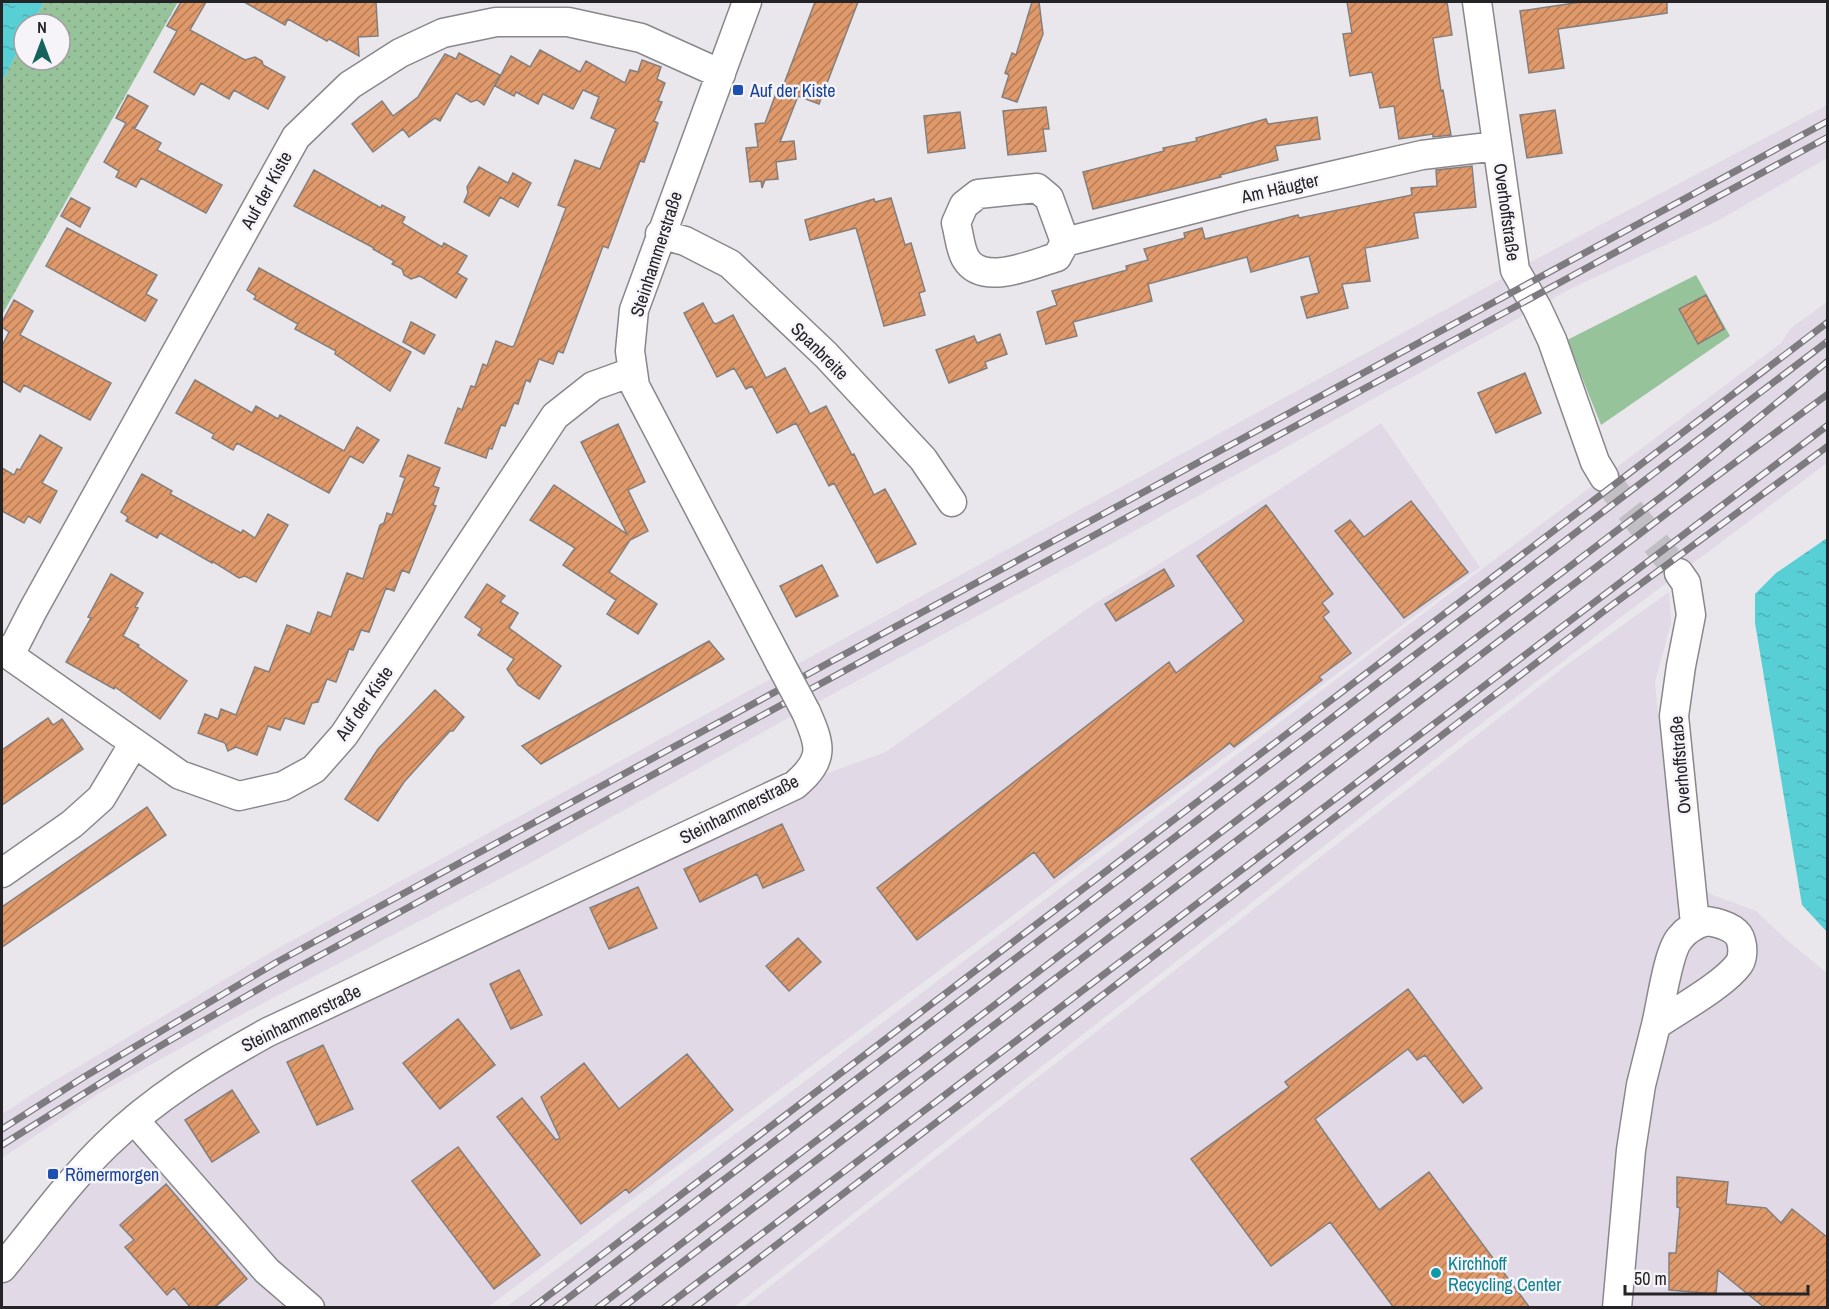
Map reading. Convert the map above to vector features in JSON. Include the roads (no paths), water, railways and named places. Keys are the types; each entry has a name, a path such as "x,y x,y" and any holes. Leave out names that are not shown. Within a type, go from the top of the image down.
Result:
{"street":[{"name":"Steinhammerstraße","path":"2,1268 105,1146 135,1118 206,1066 268,1032 795,784 817,761 817,744 806,712 635,386 630,351 634,310 747,2"},
{"name":"Overhoffstraße","path":"1477,2 1515,270 1547,329 1594,462 1604,477"},
{"name":"Auf der Kiste","path":"632,372 593,386 555,416 344,735 314,769 283,786 238,796 180,775 6,652 33,610 296,137 350,85 400,53 443,33 496,22 568,22 641,38 721,74"},
{"name":"Am Häugter","path":"1065,242 1244,196 1411,158 1497,146"},
{"name":"Spanbreite","path":"660,234 685,241 730,264 826,356 923,459 952,502"},
{"name":"Overhoffstraße","path":"1679,573 1686,583 1691,615 1674,716 1695,924"},
{"path":"2,873 72,824 102,798 134,743"},
{"path":"1617,1308 1631,1150 1641,1085 1656,1024 1675,947 1678,939 1695,924 1707,921 1718,922 1740,935 1743,947 1741,962 1726,979 1656,1024"},
{"path":"135,1118 267,1271 310,1308"}],"water":[{"path":"2,2 44,2 39,12 12,12 12,62 2,82"},
{"path":"1827,538 1827,932 1802,905 1755,623 1755,594 1776,573"}],"tunnel":[{"path":"1604,477 1679,573"}],"railway":[{"path":"2,1129 84,1077 277,962 1828,121"},
{"path":"2,1145 155,1049 269,983 1828,137"},
{"path":"532,1308 1828,322"},
{"path":"555,1308 1828,341"},
{"path":"597,1308 1674,487 1828,361"},
{"path":"622,1308 1683,501 1828,394"},
{"path":"664,1308 1828,425"},
{"path":"694,1308 1608,608 1828,446"}],"place":[{"name":"Auf der Kiste","path":"738,90"},
{"name":"Römermorgen","path":"53,1174"},
{"name":"Kirchhoff Recycling Center","path":"1436,1273"}]}
